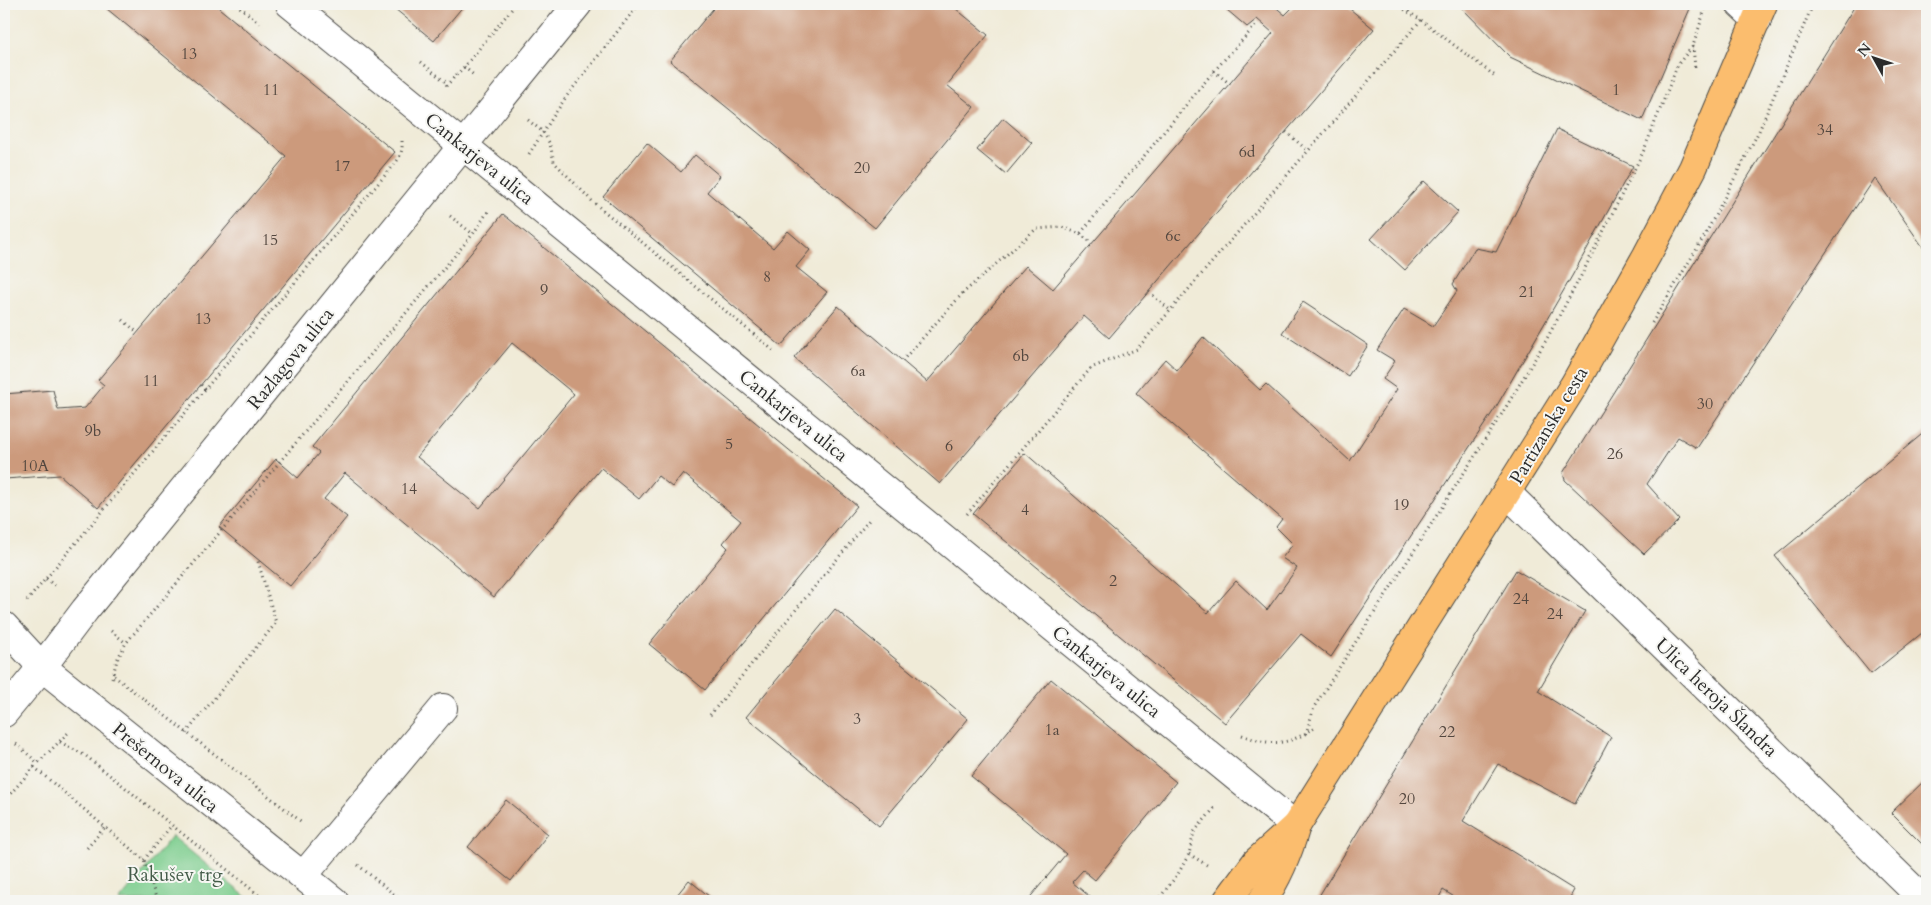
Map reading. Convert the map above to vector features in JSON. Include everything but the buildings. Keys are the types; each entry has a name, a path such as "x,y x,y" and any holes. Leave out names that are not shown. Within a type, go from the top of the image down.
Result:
{"main road":[{"name":"Partizanska cesta","path":"1227,901 1256,862 1296,826 1574,385 1693,168 1753,9"},
{"name":"Partizanska cesta","path":"1262,901 1272,887 1288,855 1296,826"}],"street":[{"name":"Cankarjeva ulica","path":"290,4 1296,826"},
{"name":"Razlagova ulica","path":"4,713 85,610 578,4"},
{"name":"Ulica heroja Šlandra","path":"1507,493 1925,901"},
{"name":"Prešernova ulica","path":"4,626 42,667 334,901"},
{"path":"303,876 443,708"}],"path":[{"path":"448,84 516,4"},
{"path":"532,150 571,90 639,4"},
{"path":"1396,4 1421,20 1495,76"},
{"path":"1264,742 1280,744 1306,734 1314,707 1503,412 1545,342 1582,274 1644,150 1678,64 1693,46 1707,4"},
{"path":"946,540 1091,368 1137,348 1421,20"},
{"path":"1080,234 1214,71 1257,24"},
{"path":"1214,71 1230,84"},
{"path":"530,122 543,132"},
{"path":"1286,132 1308,151"},
{"path":"24,604 392,168 400,157 402,139"},
{"path":"309,827 114,676 116,660 120,652 473,234 493,204"},
{"path":"446,213 473,234"},
{"path":"902,361 963,293 1036,229 1062,227 1080,234 1092,244"},
{"path":"1149,292 1170,310"},
{"path":"123,320 138,333"},
{"path":"201,385 206,390"},
{"path":"710,715 892,495"},
{"path":"186,733 276,623 257,558"},
{"path":"4,802 52,747 60,742 73,728"},
{"path":"60,742 86,756 266,901"},
{"path":"17,745 38,763"},
{"path":"34,767 144,860 157,901"},
{"path":"1157,901 1178,874 1189,854 1194,832 1216,808"},
{"path":"144,860 172,825"},
{"path":"87,848 105,827"},
{"path":"1189,854 1215,870"},
{"path":"351,860 402,901"}],"green space":[{"name":"Rakušev trg","path":"172,836 251,901 119,901"}]}
